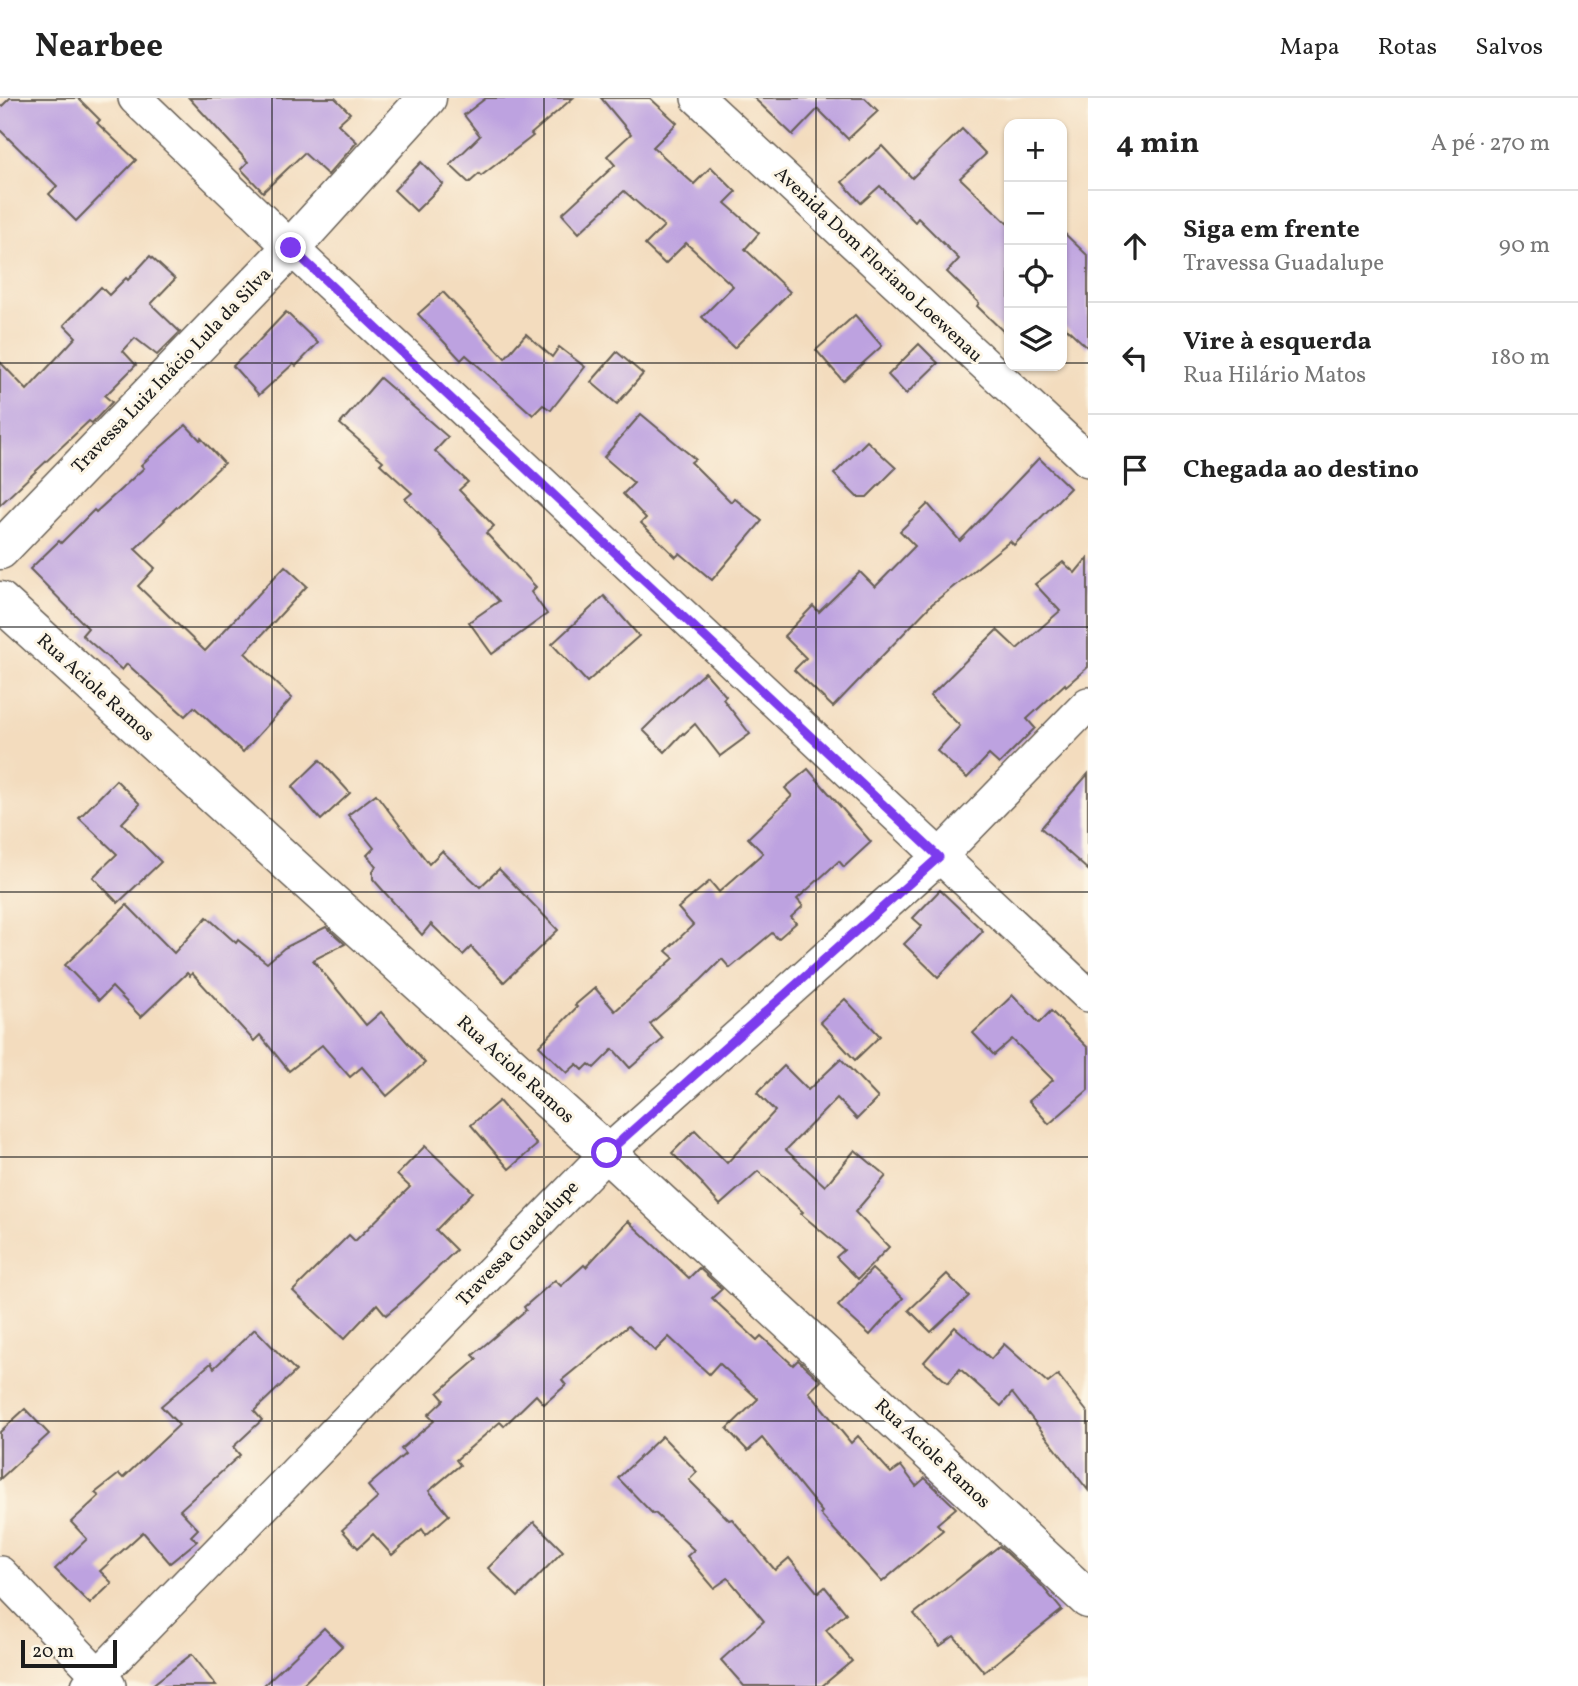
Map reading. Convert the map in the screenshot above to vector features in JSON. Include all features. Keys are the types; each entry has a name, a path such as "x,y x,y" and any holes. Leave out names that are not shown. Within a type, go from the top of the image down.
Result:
{"street":[{"path":"135,98 291,248 1088,995"},
{"name":"Travessa Luiz Inácio Lula da Silva","path":"0,550 291,248 427,98"},
{"name":"Avenida Dom Floriano Loewenau","path":"698,98 1088,460"},
{"name":"Rua Aciole Ramos","path":"0,601 607,1153 1088,1599"},
{"name":"Travessa Guadalupe","path":"98,1682 607,1153 939,857 1088,704"},
{"path":"0,1573 98,1682"}],"building":[{"path":"10,98 78,98 100,120 97,123 136,160 76,221 49,194 57,186 0,130 0,108"},
{"path":"189,98 335,98 350,113 338,124 357,142 328,175 304,153 263,192 241,169 248,162"},
{"path":"486,98 573,98 531,134 533,136 469,183 450,165 480,136 464,115"},
{"path":"601,98 650,98 677,123 653,147 694,184 711,167 736,192 725,203 759,233 745,249 790,292 734,348 702,317 733,286 686,243 665,264 645,245 664,226 624,191 579,233 562,214 615,165 607,156 631,134"},
{"path":"754,98 865,98 878,111 848,139 818,109 793,135"},
{"path":"962,129 986,154 960,178 1004,220 1004,332 947,272 959,259 918,218 915,222 880,186 861,203 842,182 882,146 912,178"},
{"path":"421,162 443,184 416,211 394,190"},
{"path":"1067,236 1088,256 1088,348 1067,329"},
{"path":"150,256 175,279 151,304 180,332 157,355 135,338 123,351 136,365 105,396 112,402 0,505 0,362 27,390 76,337 64,325 101,287 109,295 126,278 128,280"},
{"path":"443,292 505,358 526,334 552,357 559,347 585,367 551,410 543,405 533,415 466,355 461,360 418,314"},
{"path":"286,312 318,343 296,366 293,364 259,395 233,366"},
{"path":"855,315 882,346 843,381 816,350"},
{"path":"919,344 938,363 906,394 888,375"},
{"path":"617,352 643,374 617,404 591,382"},
{"path":"380,378 448,437 435,451 468,482 459,490 494,526 486,533 536,587 531,592 547,614 492,654 469,622 499,601 405,499 412,493 380,464 383,461 340,424"},
{"path":"641,414 695,459 691,462 731,502 734,498 762,521 712,580 680,553 676,557 641,523 646,518 623,494 634,483 604,457"},
{"path":"186,425 224,463 135,549 155,568 138,586 205,651 285,566 307,586 245,653 292,698 243,752 194,707 185,716 127,664 122,670 82,635 88,628 30,569 144,468 141,465"},
{"path":"867,441 896,468 867,497 857,497 834,474"},
{"path":"1039,458 1070,488 1014,545 1010,541 932,604 833,707 794,670 806,658 784,636 813,606 819,612 860,572 875,587 915,546 900,531 928,504 960,541"},
{"path":"1088,557 1088,667 1027,719 1035,728 999,764 989,755 967,778 937,751 960,726 930,696 997,630 1017,649 1060,611 1035,584 1063,562 1075,573"},
{"path":"604,596 639,636 587,682 552,644"},
{"path":"705,672 726,696 723,699 750,734 720,756 695,724 665,752 643,730"},
{"path":"320,760 350,793 321,820 292,787"},
{"path":"808,769 871,842 844,867 839,861 797,899 803,906 791,917 796,923 778,939 772,933 730,968 722,959 650,1024 663,1039 630,1068 613,1049 594,1068 589,1064 583,1070 577,1064 567,1073 539,1046 577,1007 575,1005 595,988 615,1011 674,958 666,951 693,925 678,908 710,881 719,892 763,853 748,838 792,796 785,788"},
{"path":"1088,774 1088,870 1041,828"},
{"path":"116,780 140,804 122,823 161,862 118,903 93,877 117,854 79,818"},
{"path":"376,794 429,864 442,851 480,887 499,869 558,930 504,982 471,947 463,955 431,924 422,935 373,879 376,866 367,855 374,848 348,815"},
{"path":"940,890 983,931 938,977 904,944 922,926 913,918"},
{"path":"127,905 174,953 207,917 236,943 238,940 267,963 284,948 326,927 345,944 313,960 366,1025 381,1012 425,1063 387,1096 362,1067 350,1077 322,1045 289,1071 260,1035 254,1041 192,973 190,976 187,973 141,1017 112,987 99,1000 65,965"},
{"path":"1013,995 1039,1023 1051,1011 1088,1048 1088,1090 1049,1124 1029,1101 1053,1080 1012,1039 994,1055 973,1033"},
{"path":"845,999 880,1036 855,1060 820,1022"},
{"path":"841,1059 878,1098 857,1119 837,1098 786,1150 825,1186 855,1150 886,1176 855,1212 889,1247 858,1279 836,1257 844,1250 801,1214 803,1212 758,1171 720,1205 672,1153 695,1130 727,1163 775,1111 757,1093 784,1066 808,1090"},
{"path":"499,1101 537,1145 509,1169 471,1125"},
{"path":"425,1146 473,1192 436,1230 456,1250 386,1315 377,1304 344,1339 293,1291 349,1235 355,1241 410,1187 397,1175"},
{"path":"628,1221 689,1278 699,1268 722,1289 712,1298 757,1340 761,1336 793,1365 798,1360 821,1381 809,1392 851,1443 858,1436 891,1473 901,1466 916,1486 925,1478 956,1508 937,1524 943,1530 882,1582 820,1514 822,1512 762,1438 748,1451 727,1429 758,1399 719,1363 709,1374 669,1337 655,1351 628,1326 562,1380 566,1385 544,1404 536,1395 504,1426 500,1422 456,1460 460,1465 429,1491 449,1515 426,1535 422,1529 392,1555 373,1534 358,1548 342,1530 378,1498 368,1486 405,1454 401,1449 434,1421 428,1415 444,1400 438,1393 477,1359 473,1355 526,1310 524,1307 555,1280 561,1286 584,1265 586,1267"},
{"path":"872,1269 903,1298 870,1335 838,1306"},
{"path":"947,1274 969,1296 931,1332 909,1310"},
{"path":"955,1327 991,1359 1004,1344 1048,1383 1058,1375 1088,1413 1088,1490 1012,1393 1001,1406 960,1369 948,1383 924,1362"},
{"path":"255,1329 296,1371 254,1411 262,1420 233,1447 240,1455 180,1510 198,1529 191,1536 197,1541 170,1563 143,1532 100,1571 112,1583 90,1604 55,1569 87,1539 71,1522 99,1496 95,1493 119,1474 123,1478 179,1425 161,1406 211,1363 214,1368"},
{"path":"25,1409 49,1434 0,1479 0,1432"},
{"path":"662,1436 697,1472 689,1480 729,1520 732,1519 775,1570 789,1558 818,1593 825,1587 846,1613 826,1630 852,1661 822,1686 744,1686 721,1660 764,1621 728,1578 714,1588 687,1556 694,1550 618,1478"},
{"path":"534,1522 563,1551 518,1597 488,1568"},
{"path":"999,1546 1042,1586 1062,1610 984,1672 954,1636 940,1646 914,1614"},
{"path":"324,1628 342,1646 301,1686 263,1686"},
{"path":"192,1654 216,1686 151,1686"}],"route":[{"path":"291,248 939,857 607,1153"}]}
